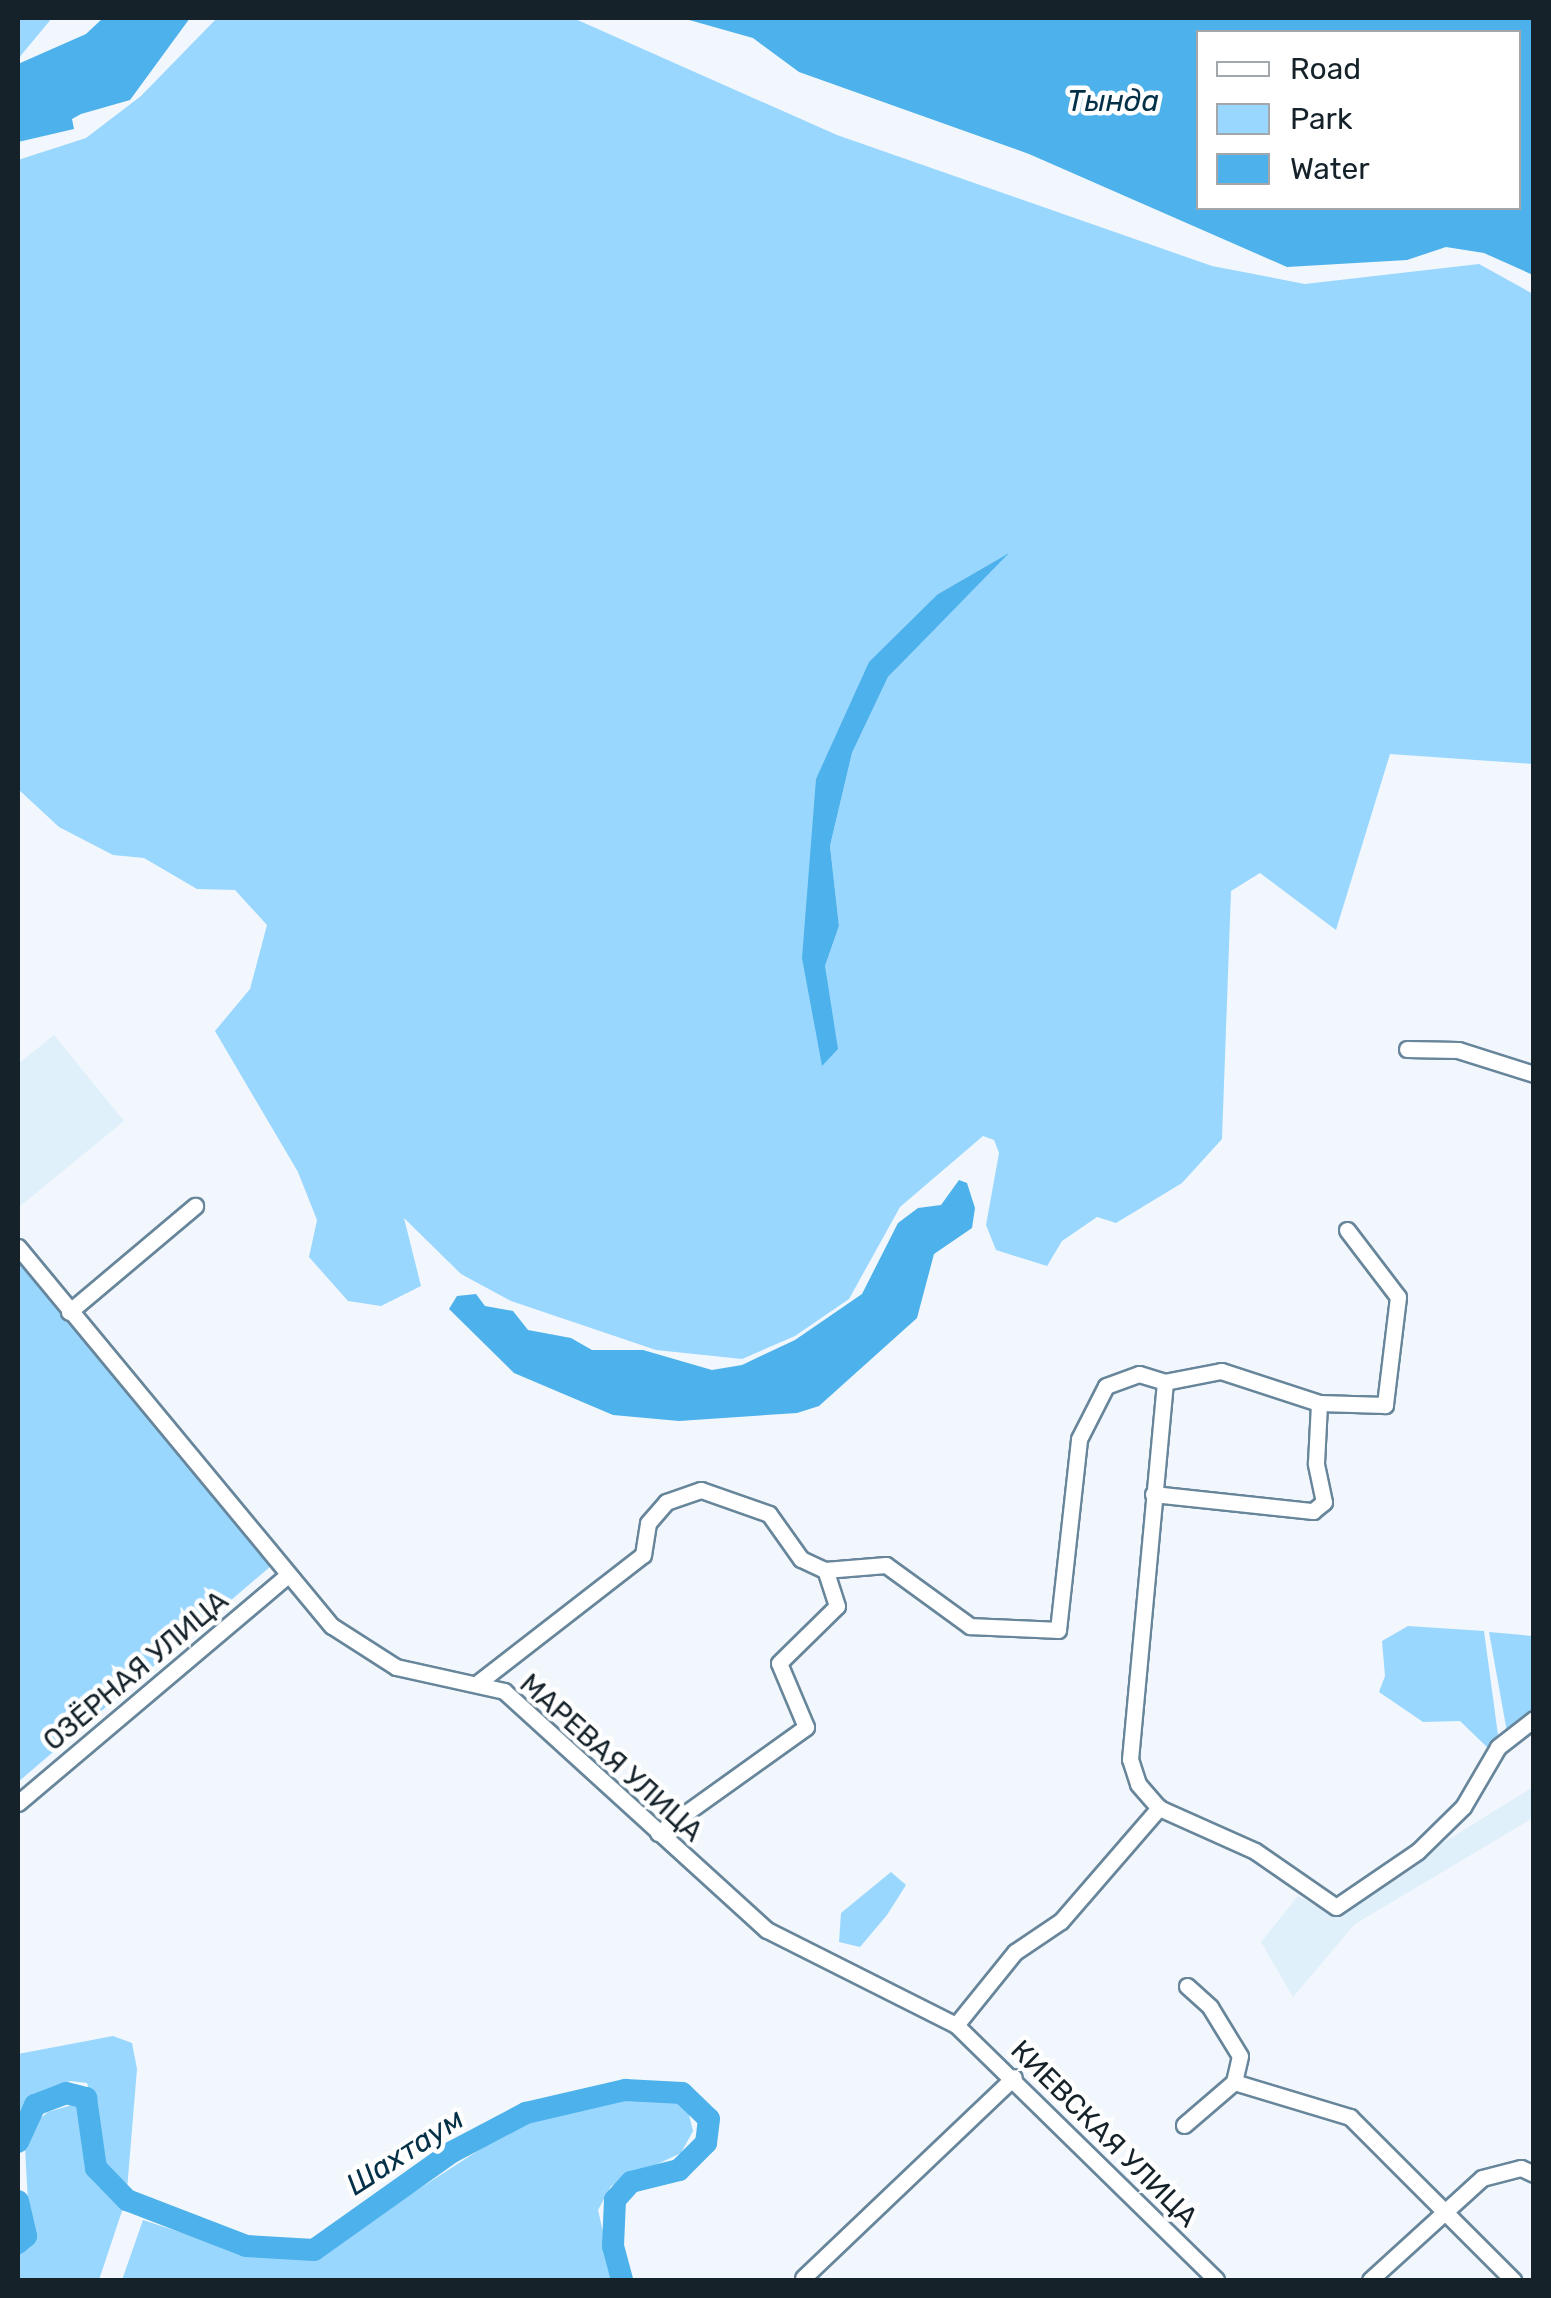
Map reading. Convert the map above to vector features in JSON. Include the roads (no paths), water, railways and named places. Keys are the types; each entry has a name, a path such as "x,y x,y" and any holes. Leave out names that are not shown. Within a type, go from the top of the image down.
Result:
{"street":[{"path":"1406,1048 1458,1050 1534,1074"},
{"path":"69,1312 195,1206"},
{"path":"478,1682 643,1555 648,1522 666,1502 701,1490 770,1514 801,1559 825,1570 886,1565 970,1626 1058,1630 1079,1438 1106,1386 1139,1374 1166,1382 1222,1371 1319,1403 1385,1406 1398,1297 1347,1230"},
{"name":"МАРЕВАЯ УЛИЦА","path":"18,1247 332,1626 396,1667 478,1682 504,1692 767,1930 956,2025"},
{"path":"1166,1382 1152,1494 1130,1759 1138,1784 1158,1808 1254,1852 1336,1907 1418,1851 1463,1807 1498,1747 1534,1719"},
{"path":"1152,1494 1313,1511 1324,1502 1316,1463 1319,1403"},
{"path":"658,1833 806,1727 779,1664 837,1606 825,1570"},
{"name":"ОЗЁРНАЯ УЛИЦА","path":"18,1803 287,1576"},
{"path":"956,2025 1015,1952 1061,1922 1158,1808"},
{"path":"1184,2125 1234,2082 1240,2056 1210,2007 1187,1986"},
{"name":"КИЕВСКАЯ УЛИЦА","path":"956,2025 1014,2077 1216,2280"},
{"path":"804,2278 1014,2077"},
{"path":"1234,2082 1350,2117 1513,2280"},
{"path":"1370,2280 1443,2210 1502,2170 1534,2174"}],"water":[{"path":"103,18 190,18 130,100 81,114 72,119 74,129 18,142 18,64 86,34"},
{"name":"Тында","path":"682,18 1533,18 1533,275 1484,253 1446,247 1407,260 1287,267 1029,154 799,72 753,38"},
{"path":"1009,553 888,677 852,753 830,846 839,926 825,966 838,1049 822,1066 802,958 816,779 869,662 938,594"},
{"path":"959,1180 967,1183 975,1208 972,1228 934,1254 917,1318 819,1406 797,1413 679,1421 613,1415 514,1373 449,1309 457,1296 476,1294 485,1306 513,1311 528,1330 571,1338 592,1350 643,1350 712,1370 742,1365 795,1340 862,1294 898,1223 918,1208 941,1205"}],"waterway":[{"name":"Шахтаум","path":"18,2142 35,2105 66,2093 86,2098 96,2168 127,2200 246,2246 314,2250 452,2152 526,2113 625,2090 682,2093 709,2119 706,2143 679,2170 631,2182 615,2200 613,2246 622,2280"},
{"name":"Шахтаум","path":"18,2201 26,2236 18,2243"}]}
